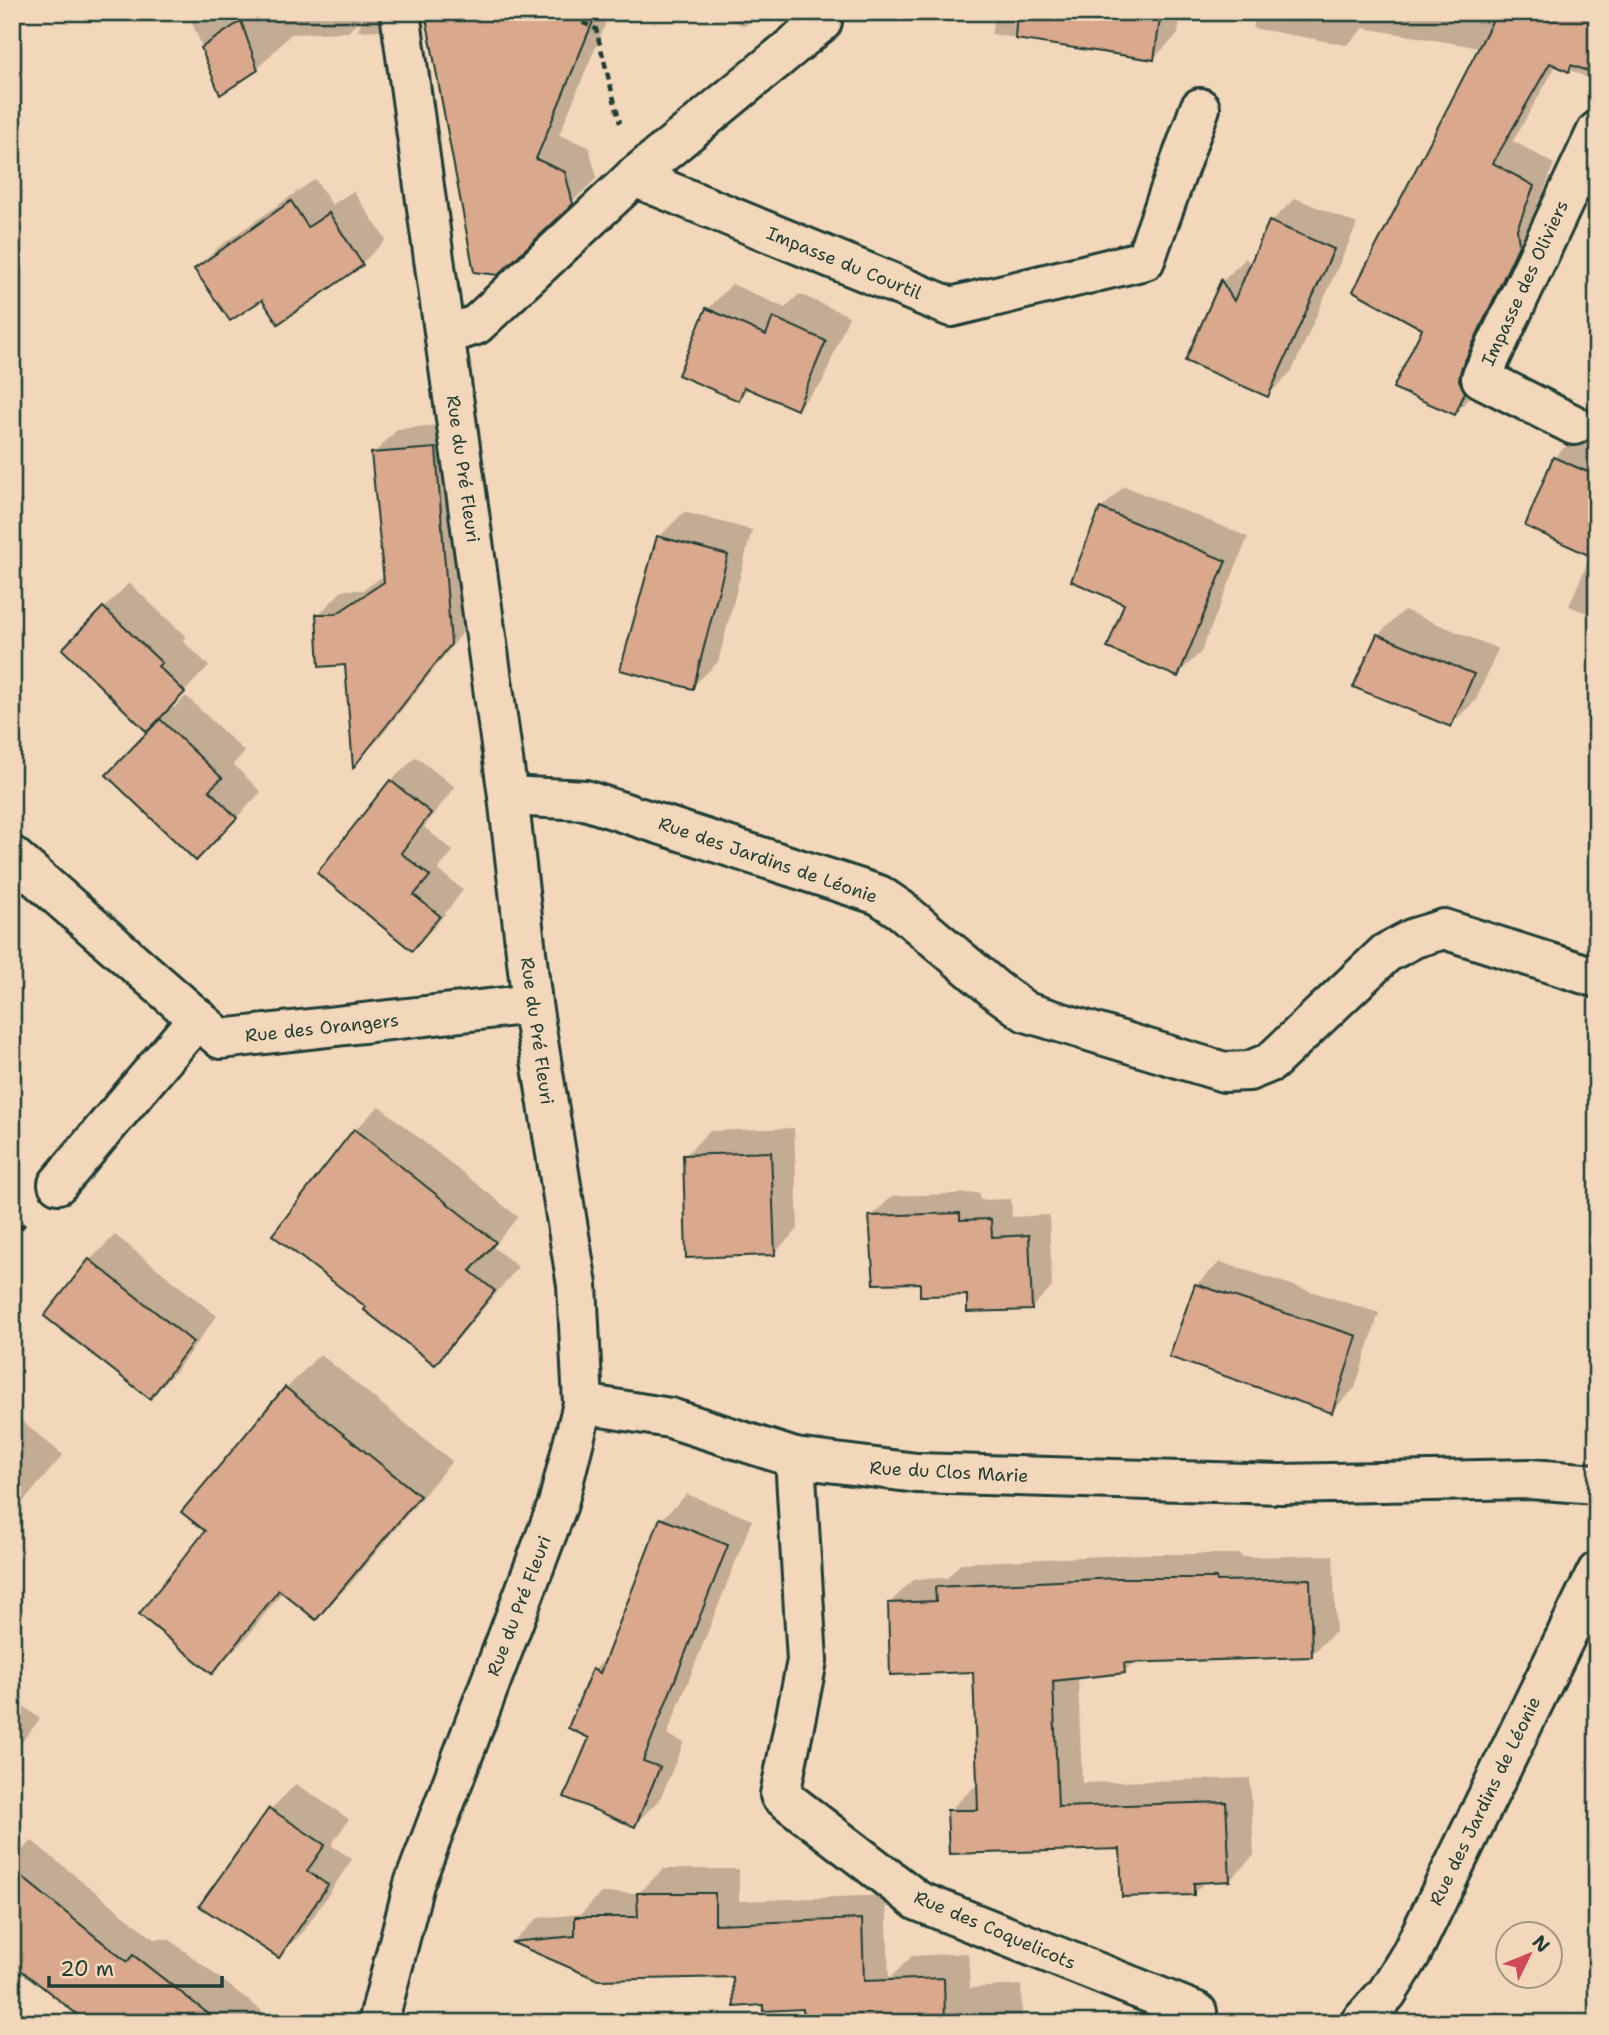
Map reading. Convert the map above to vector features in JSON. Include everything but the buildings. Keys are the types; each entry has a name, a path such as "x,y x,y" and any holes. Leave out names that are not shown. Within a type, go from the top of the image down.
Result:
{"street":[{"name":"Rue du Pré Fleuri","path":"378,2023 414,1884 558,1503 583,1404 577,1285 532,1004 508,796 400,12"},
{"path":"444,335 476,325 634,177 822,22"},
{"name":"Impasse du Courtil","path":"634,177 951,307 1145,260 1200,108"},
{"name":"Impasse des Oliviers","path":"1574,425 1481,378 1597,131"},
{"name":"Rue des Jardins de Léonie","path":"508,796 585,800 879,895 901,910 997,991 1027,1012 1224,1072 1249,1071 1271,1062 1386,953 1414,938 1444,929 1597,978"},
{"name":"Rue des Orangers","path":"12,856 221,1039 532,1004"},
{"path":"58,1184 198,1018"},
{"name":"Rue du Clos Marie","path":"583,1404 670,1418 795,1458 917,1473 1281,1485 1530,1479 1597,1484"},
{"name":"Rue des Coquelicots","path":"795,1458 807,1661 780,1795 918,1901 1196,2012"},
{"name":"Rue des Jardins de Léonie","path":"1360,2023 1387,1993 1411,1954 1597,1572"}],"path":[{"path":"561,12 596,29 634,177"}]}
